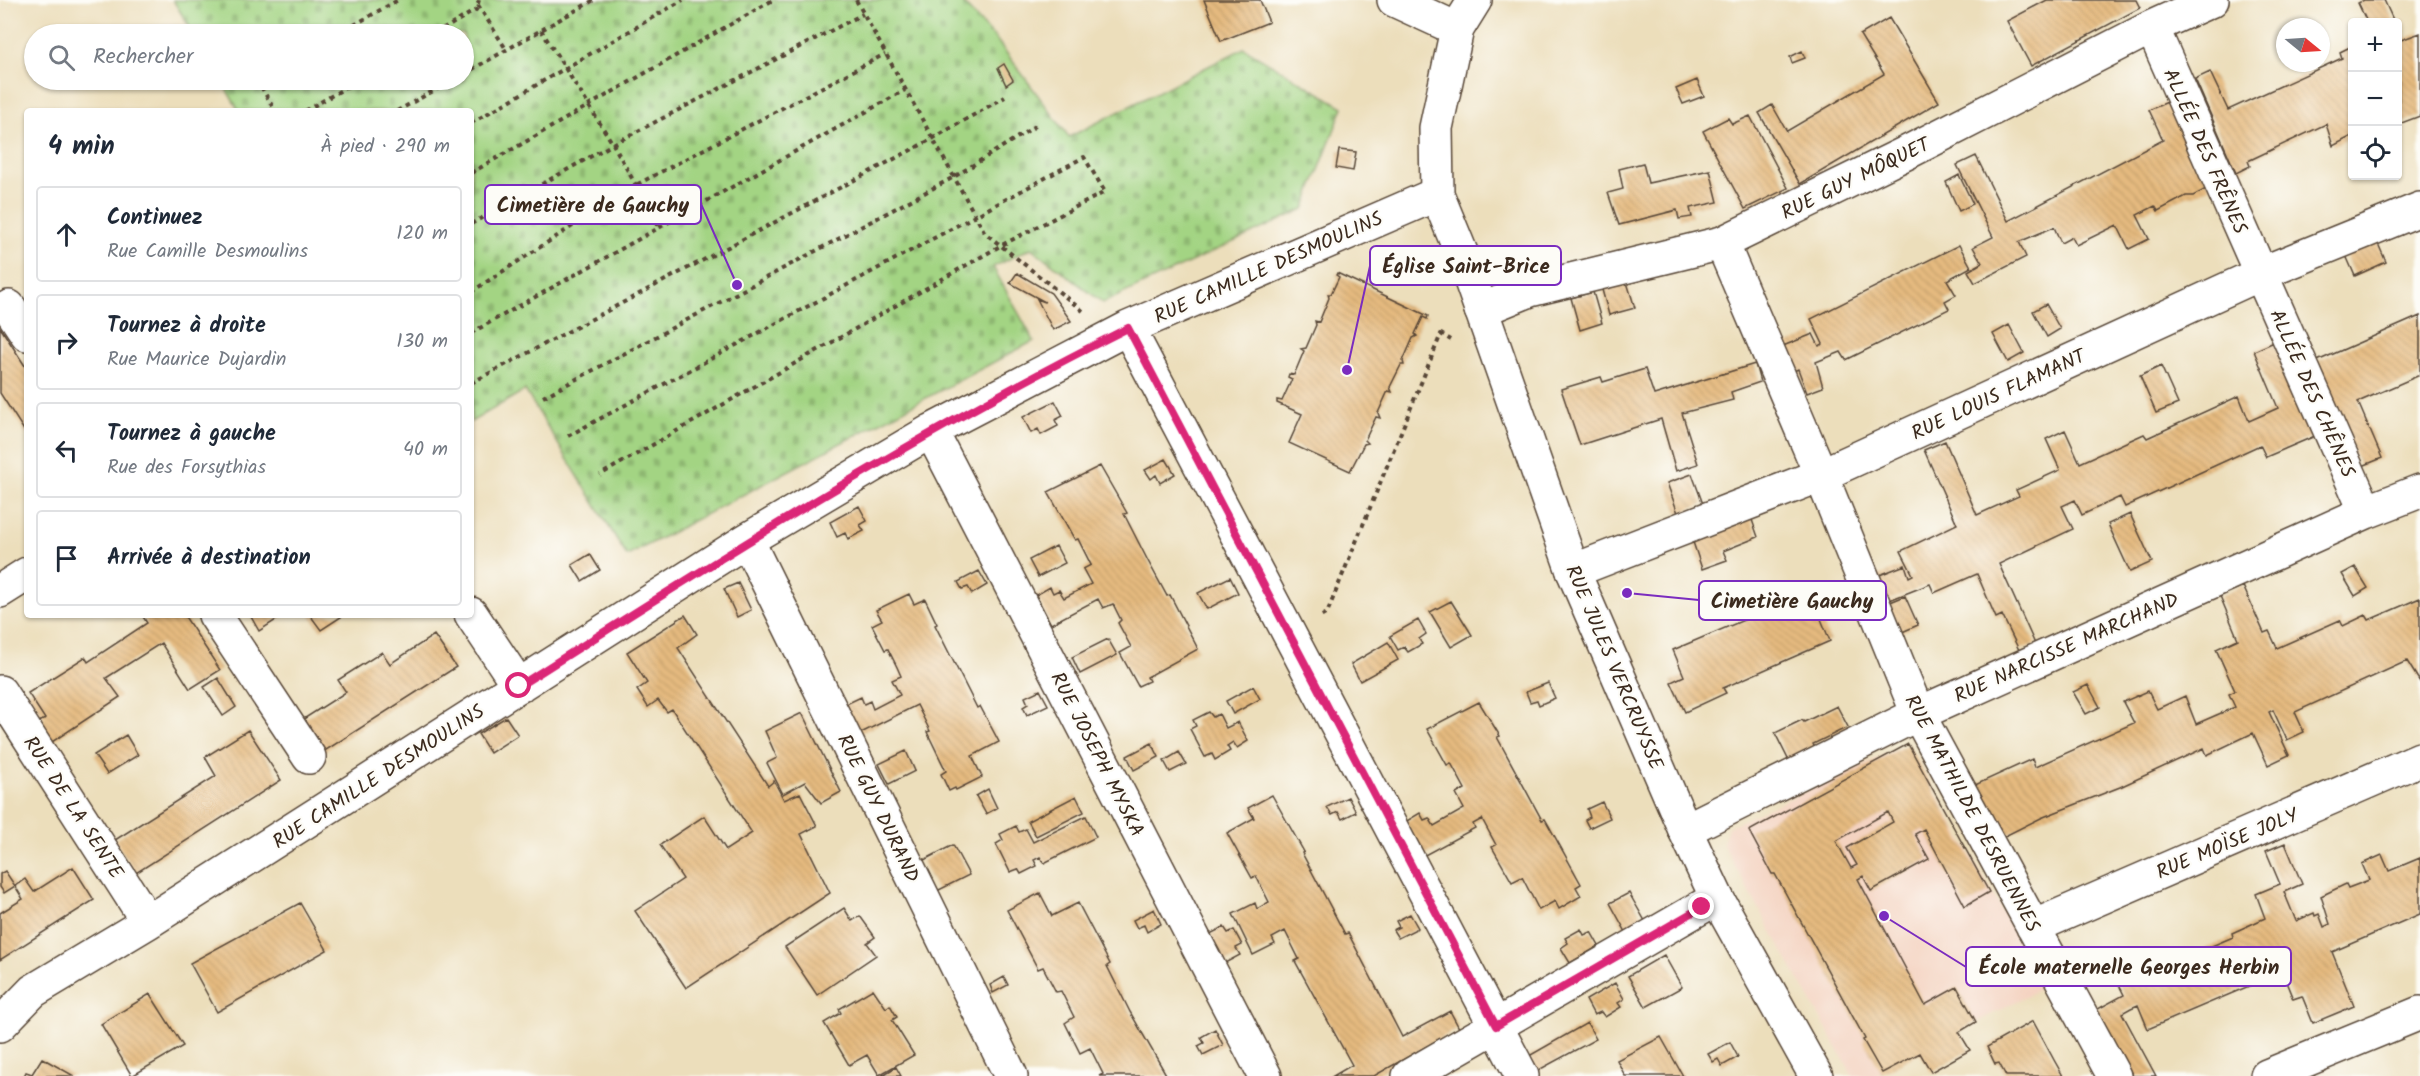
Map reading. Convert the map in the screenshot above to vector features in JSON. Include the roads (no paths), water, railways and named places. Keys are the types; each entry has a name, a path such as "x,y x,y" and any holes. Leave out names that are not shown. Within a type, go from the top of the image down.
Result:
{"street":[{"path":"1394,0 1457,30"},
{"name":"RUE JULES VERCRUYSSE","path":"1475,0 1457,30 1436,128 1437,194 1462,255 1573,571 1685,830 1717,898 1816,1076"},
{"name":"RUE GUY MÔQUET","path":"1486,324 1530,290 1722,243 1908,153 2152,27 2212,0"},
{"name":"ALLÉE DES FRÊNES","path":"2152,27 2260,274"},
{"name":"RUE CAMILLE DESMOULINS","path":"0,1025 33,991 148,922 747,540 931,431 1121,332 1437,194"},
{"name":"RUE LOUIS FLAMANT","path":"1573,571 1821,475 2260,274 2420,209"},
{"name":"RUE MATHILDE DESRUENNES","path":"1722,243 1821,475 1918,714 2114,1076"},
{"name":"ALLÉE DES CHÊNES","path":"2260,274 2366,512"},
{"path":"9,306 24,329"},
{"path":"1121,332 1290,635 1522,1076"},
{"name":"RUE JOSEPH MYSKA","path":"931,431 1265,1076"},
{"name":"RUE NARCISSE MARCHAND","path":"1685,830 1918,714 2366,512 2420,491"},
{"name":"RUE GUY DURAND","path":"747,540 1011,1076"},
{"path":"0,591 24,576"},
{"path":"217,618 309,757"},
{"path":"474,618 519,686"},
{"name":"RUE DE LA SENTE","path":"0,692 148,922"},
{"name":"RUE MOÏSE JOLY","path":"2033,927 2420,759"},
{"path":"1409,1076 1717,898"},
{"path":"2267,1076 2420,1013"}],"place":[{"name":"Cimetière de Gauchy","path":"737,285"},
{"name":"Église Saint-Brice","path":"1347,370"},
{"name":"Cimetière Gauchy","path":"1627,593"},
{"name":"École maternelle Georges Herbin","path":"1884,916"}]}
